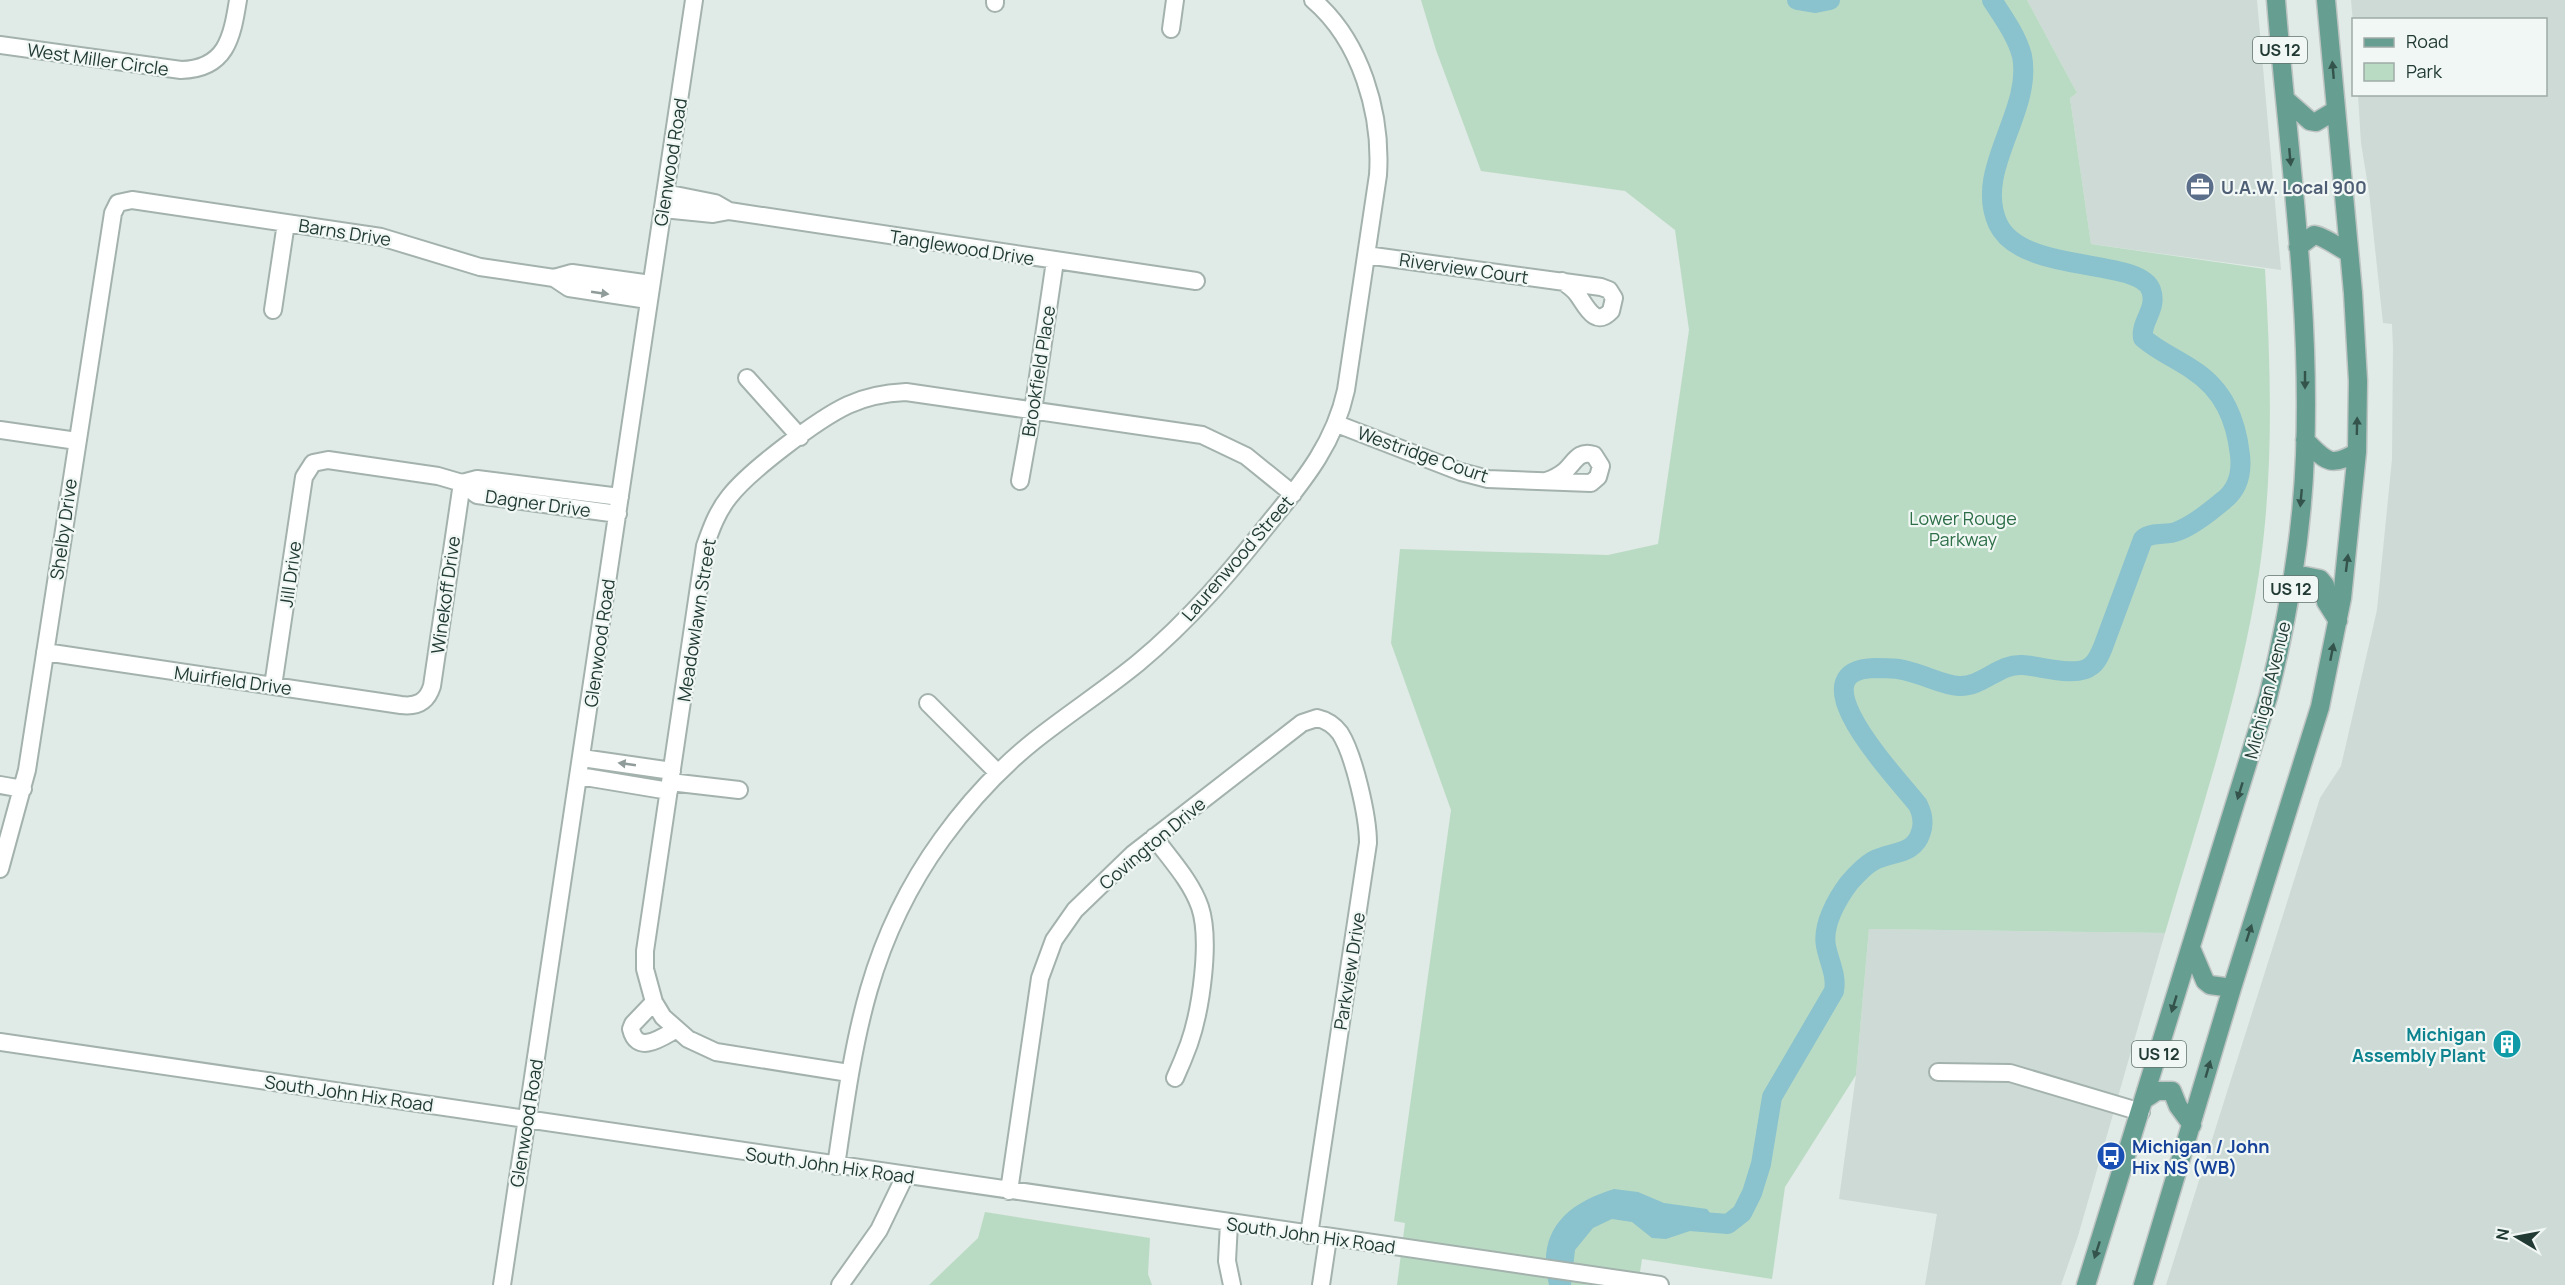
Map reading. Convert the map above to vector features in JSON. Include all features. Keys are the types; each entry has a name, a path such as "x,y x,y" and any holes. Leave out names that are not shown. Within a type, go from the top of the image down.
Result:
{"main road":[{"name":"Michigan Avenue","path":"2086,1285 2268,697 2282,643 2293,581 2305,440 2304,348 2298,247 2276,0"},
{"name":"US 12","path":"2143,1285 2232,988 2317,718 2338,621 2348,552 2357,452 2358,381 2326,0"},
{"path":"2285,99 2310,121 2316,122 2336,110"},
{"path":"2298,247 2314,235 2322,236 2329,243 2349,253"},
{"path":"2305,440 2328,461 2345,459 2357,452"},
{"path":"2293,581 2305,576 2320,579 2325,585 2326,602 2338,621"},
{"path":"2192,948 2205,981 2210,985 2232,988"},
{"path":"2143,1106 2157,1091 2172,1091 2178,1106 2192,1125"}],"street":[{"name":"West Miller Circle","path":"0,45 181,70 196,70 212,62 225,49 232,35 238,0"},
{"name":"Glenwood Road","path":"502,1285 694,0"},
{"path":"1171,29 1175,0"},
{"name":"Laurenwood Street","path":"836,1166 849,1073 867,992 899,909 917,876 942,839 998,773 1034,741 1137,664 1177,628 1230,572 1319,459 1337,423 1346,390 1378,175 1377,135 1356,55 1334,21 1313,0"},
{"name":"Barns Drive","path":"132,200 381,237 467,265 555,278 572,273 650,292"},
{"name":"Shelby Drive","path":"0,868 23,789 113,213 118,203 132,200"},
{"name":"Tanglewood Drive","path":"664,201 713,214 729,211 1196,281"},
{"path":"273,310 286,223"},
{"name":"Riverview Court","path":"1366,255 1562,281"},
{"name":"Brookfield Place","path":"1020,481 1055,261"},
{"path":"747,378 801,437"},
{"name":"Meadowlawn Street","path":"849,1073 716,1052 701,1047 675,1030 663,1017 654,1002 646,977 645,951 705,546 723,505 738,487 801,437 848,405 888,393 923,393 1202,435 1246,456 1293,494"},
{"name":"Westridge Court","path":"1337,423 1470,475 1502,480 1546,482"},
{"path":"0,430 77,441"},
{"name":"Dagner Drive","path":"310,465 318,461 335,461 438,476 462,483 477,479 619,506"},
{"name":"Jill Drive","path":"273,686 304,477 310,465"},
{"name":"Winekoff Drive","path":"421,703 432,686 462,483"},
{"name":"Muirfield Drive","path":"45,652 401,705 421,703"},
{"path":"928,703 998,773"},
{"name":"Covington Drive","path":"1009,1191 1040,978 1048,951 1060,929 1133,854 1154,837 1302,723 1311,718 1322,719"},
{"name":"Parkview Drive","path":"1309,1235 1368,843 1365,808 1344,740 1336,729 1322,719"},
{"path":"582,758 670,781"},
{"path":"579,776 670,781 739,790"},
{"path":"0,785 23,789"},
{"path":"1154,837 1192,890 1200,906 1206,936 1190,1043 1175,1078"},
{"path":"654,1002 633,1024 631,1029 636,1040 641,1043 653,1043 675,1030"},
{"name":"South John Hix Road","path":"0,1042 1660,1285"},
{"path":"1938,1072 2010,1073 2143,1106"},
{"path":"840,1285 879,1230 905,1176"},
{"path":"1229,1223 1227,1261 1232,1285"},
{"path":"1321,1285 1328,1238"}],"shaded area":[{"path":"2027,0 2257,0 2281,270 2091,244 2070,98 2077,93"},
{"path":"2351,0 2565,0 2565,1285 2166,1285 2320,798 2341,766 2377,610 2392,459 2393,348 2392,324 2383,323 2369,192 2361,143 2358,96 2547,96 2547,18 2353,18"},
{"path":"1869,929 2165,933 2078,1236 2061,1285 1925,1285 1937,1214 1839,1199 1856,1075"}],"green space":[{"name":"Lower Rouge Parkway","path":"1421,0 2027,0 2077,93 2070,98 2091,244 2265,269 2270,421 2267,497 2259,573 2230,709 2165,933 1869,929 1856,1075 1785,1187 1772,1279 1642,1259 1638,1285 1397,1285 1405,1223 1394,1221 1451,810 1391,643 1400,549 1608,555 1658,544 1689,330 1675,230 1625,191 1481,171 1436,50"},
{"path":"985,1212 1150,1238 1148,1274 1152,1285 929,1285 978,1238"}],"water":[{"path":"1614,1189 1638,1192 1664,1203 1707,1209 1717,1222 1666,1239 1652,1238 1632,1222 1612,1219 1593,1228 1575,1250 1571,1285 1549,1285 1546,1266 1547,1250 1551,1235 1558,1223 1581,1203"}],"waterway":[{"path":"1797,0 1815,3 1830,0"},
{"path":"1690,1221 1728,1224 1742,1213 1752,1193 1761,1164 1772,1097 1834,991 1834,974 1825,938 1828,921 1835,904 1844,889 1863,868 1873,861 1907,849 1918,840 1921,832 1922,818 1918,805 1875,752 1847,706 1844,687 1852,674 1875,668 1898,669 1959,686 1976,683 2014,665 2068,671 2077,671 2091,666 2101,652 2143,539 2184,528 2214,509 2233,491 2240,474 2240,455 2232,418 2220,396 2204,378 2143,338 2144,326 2153,297 2151,290 2142,280 2126,273 2054,259 2030,251 2011,240 1998,224 1992,204 1993,183 2013,120 2023,77 2022,56 2017,41 1992,0"}],"place":[{"name":"U.A.W. Local 900","path":"2200,187"},
{"name":"Michigan Assembly Plant","path":"2507,1044"},
{"name":"Michigan / John Hix NS (WB)","path":"2111,1156"}]}
